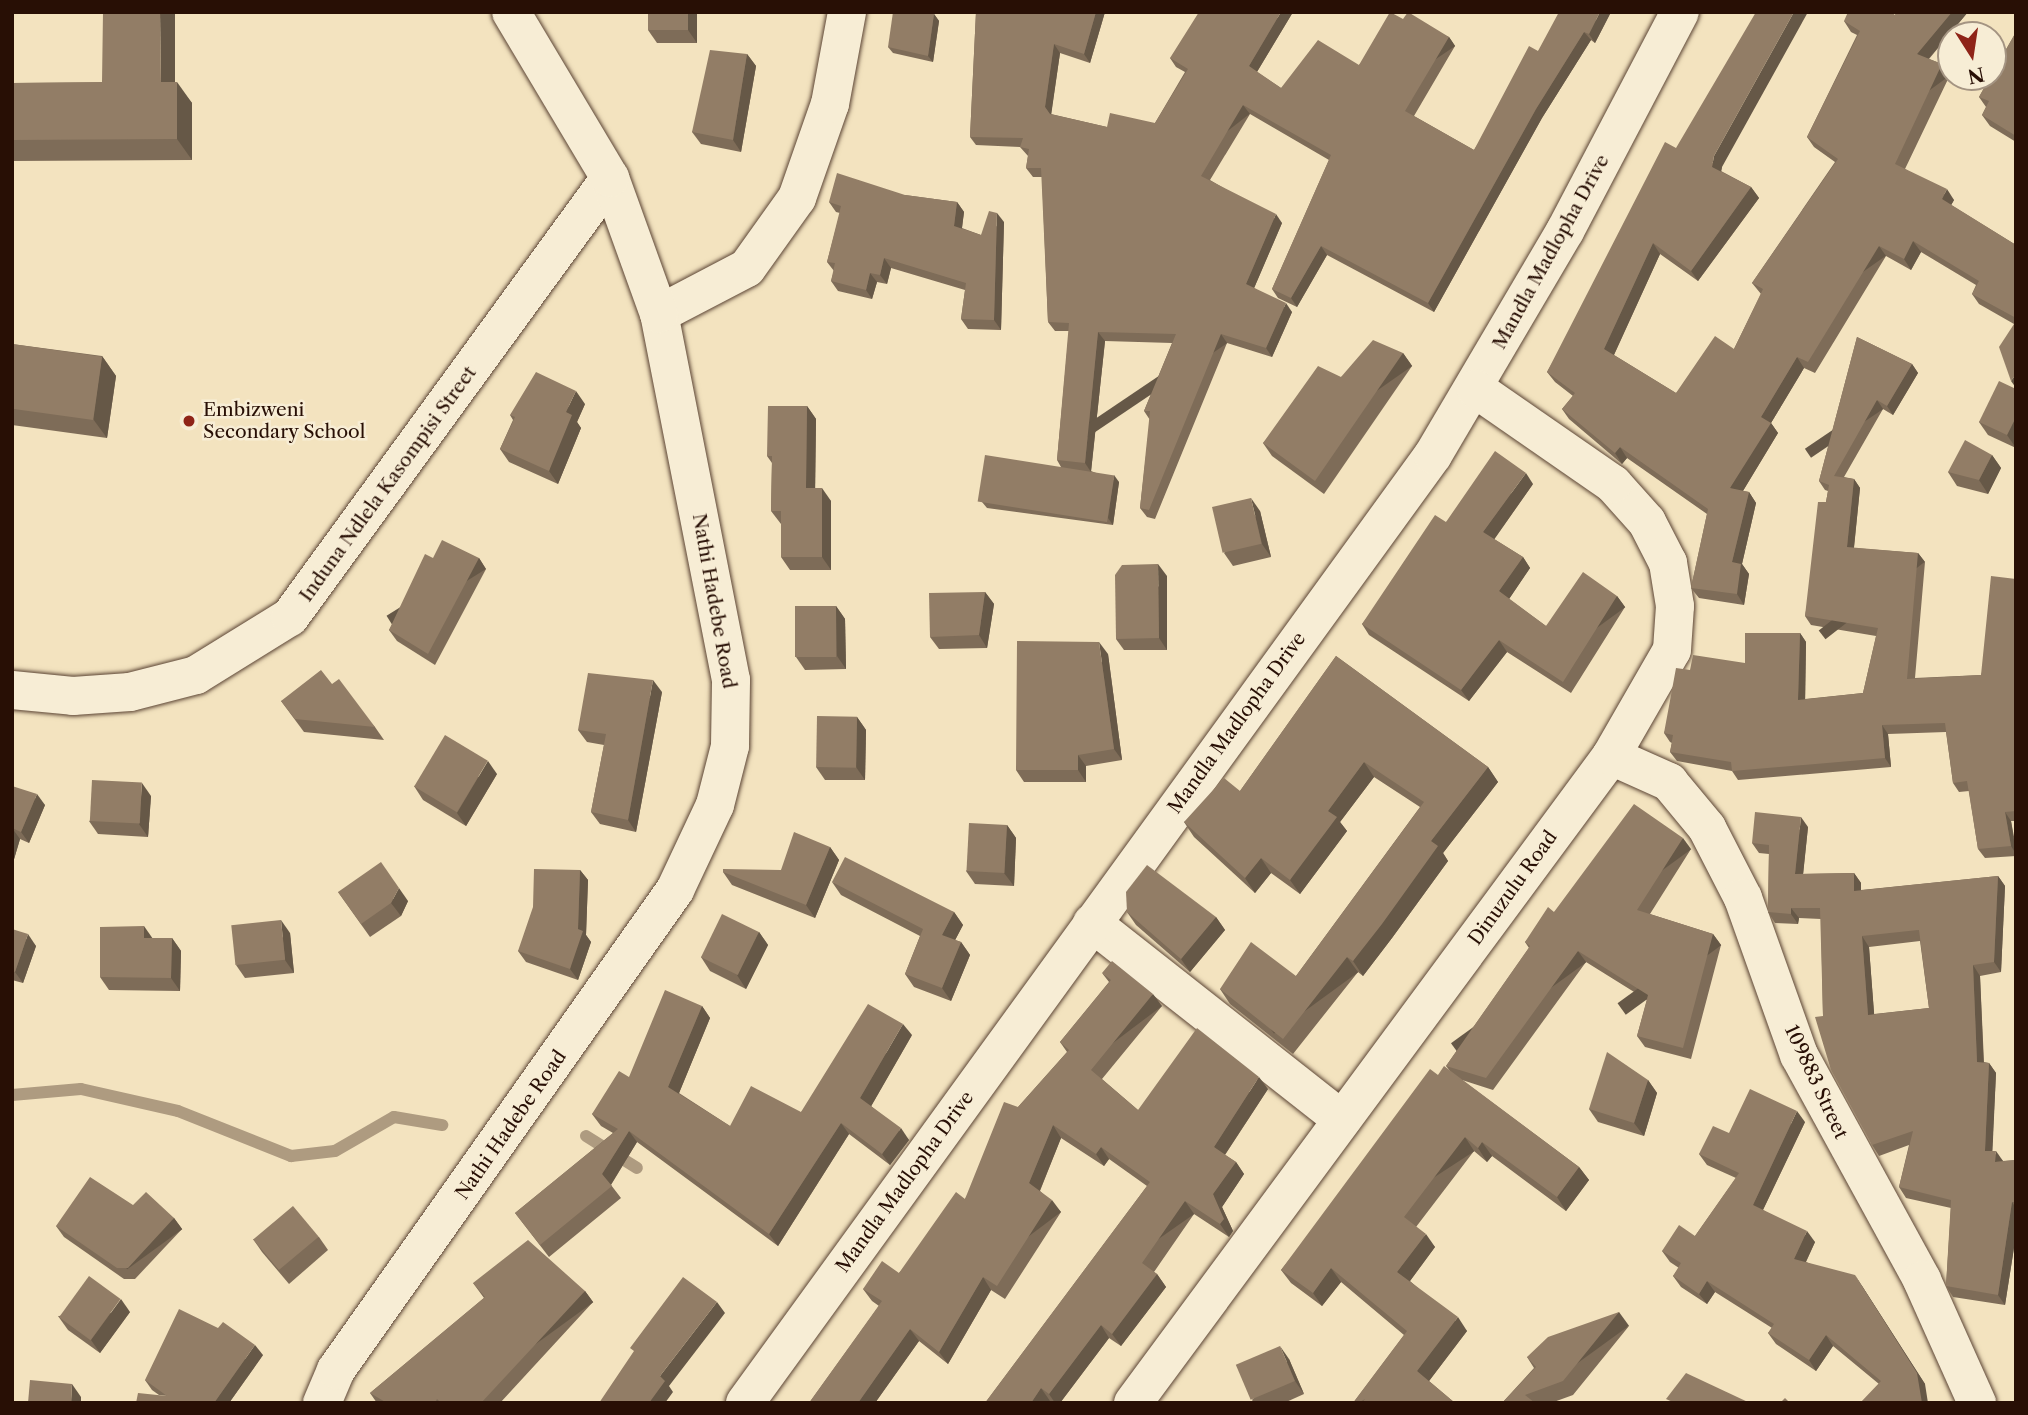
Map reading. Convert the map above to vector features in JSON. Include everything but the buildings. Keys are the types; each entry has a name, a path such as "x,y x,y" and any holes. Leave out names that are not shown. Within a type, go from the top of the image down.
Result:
{"street":[{"name":"Nathi Hadebe Road","path":"322,1403 336,1370 675,890 715,805 730,746 731,680 659,314 610,178 511,12"},
{"path":"659,314 747,268 797,198 830,104 847,12"},
{"name":"Mandla Madlopha Drive","path":"746,1403 1476,389 1680,12"},
{"name":"Induna Ndlela Kasompisi Street","path":"12,690 73,696 157,685 219,663 290,617 610,178"},
{"name":"Dinuzulu Road","path":"1133,1403 1611,756 1672,650 1675,606 1668,563 1647,522 1614,484 1476,389"},
{"name":"109883 Street","path":"1611,756 1669,782 1707,828 1743,898 1799,1055 1922,1280 1977,1403"},
{"path":"1092,923 1342,1120"}],"waterway":[{"path":"12,1095 81,1089 178,1111 291,1156 335,1151 394,1117 442,1125"},
{"path":"586,1136 637,1168"}],"place":[{"name":"Embizweni Secondary School","path":"189,421"}]}
